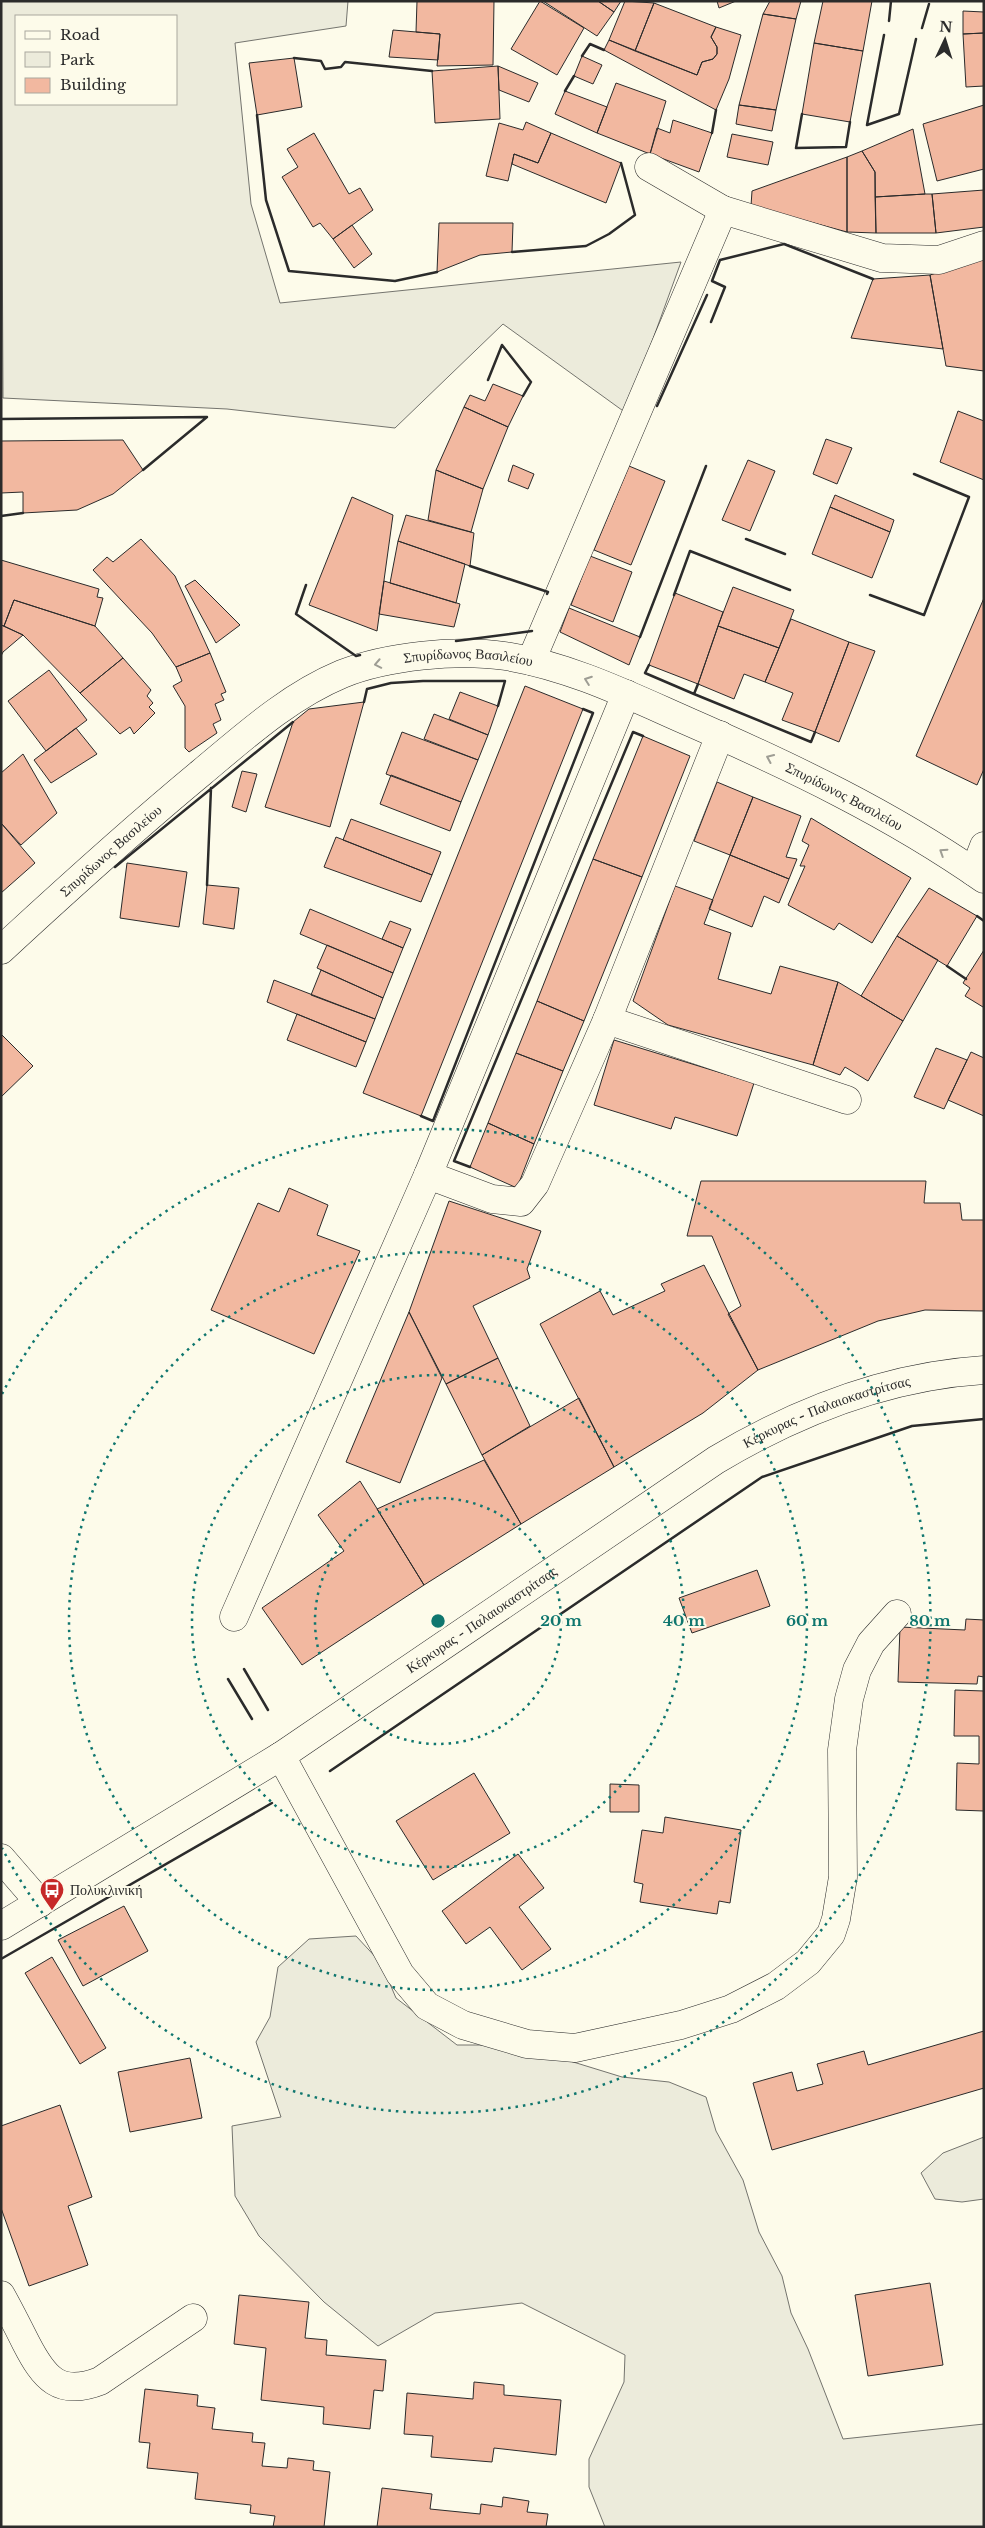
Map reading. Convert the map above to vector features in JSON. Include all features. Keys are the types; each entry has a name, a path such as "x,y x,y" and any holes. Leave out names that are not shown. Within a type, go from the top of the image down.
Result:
{"street":[{"path":"649,167 723,210 882,258 939,260 984,245"},
{"path":"531,661 723,210"},
{"name":"Σπυρίδωνος Βασιλείου","path":"1,950 115,844 251,731 319,685 343,674 370,666 418,657 476,654 531,661 626,694 826,784 910,831 979,875"},
{"path":"234,1617 428,1175 626,694"},
{"path":"428,1175 492,1199 521,1202 536,1184 607,1020 720,736"},
{"path":"979,875 984,846"},
{"path":"607,1020 847,1100"},
{"name":"Κέρκυρας - Παλαιοκαστρίτσας","path":"1,1926 281,1756 716,1460 747,1442 818,1408 852,1396 918,1379 984,1370"},
{"path":"281,1756 400,1974 427,2006 463,2025 536,2045 575,2048 681,2025 731,2009 768,1990 808,1962 830,1934 838,1911 843,1876 842,1750 848,1700 857,1670 870,1643 897,1614"},
{"path":"1,1858 40,1903"},
{"path":"1,2295 38,2365 46,2376 58,2384 72,2388 87,2386 100,2381 193,2318"}],"green space":[{"path":"1,1 348,1 346,26 235,43 251,204 280,303 681,262 626,413 503,324 395,428 227,409 3,398"},
{"path":"356,1936 381,1963 396,1998 457,2045 518,2045 622,2077 669,2082 706,2097 716,2131 743,2180 759,2232 782,2276 791,2313 808,2349 843,2439 984,2424 984,2527 605,2527 589,2487 589,2459 624,2382 625,2355 522,2303 435,2313 378,2346 324,2302 259,2236 235,2196 232,2126 281,2117 256,2042 270,2017 278,1967 309,1939"},
{"path":"984,2137 984,2199 962,2202 935,2199 921,2173 943,2153"}],"building":[{"path":"417,1 494,1 493,65 437,66 440,34 416,32"},
{"path":"540,1 584,28 557,75 511,49"},
{"path":"543,1 598,1 614,12 597,36"},
{"path":"598,1 621,1 614,12"},
{"path":"625,1 654,3 635,51 609,40"},
{"path":"717,1 736,1 719,8"},
{"path":"770,1 801,1 796,19 763,14"},
{"path":"823,1 872,1 863,51 814,43"},
{"path":"654,3 716,27 711,37 717,47 717,54 713,59 702,62 697,75 635,51"},
{"path":"963,11 984,12 984,33 963,34"},
{"path":"763,14 796,19 776,110 739,105"},
{"path":"716,27 741,35 729,79 716,110 604,50 609,40 697,75 702,62 713,59 717,54 717,47 711,37"},
{"path":"393,30 440,34 438,60 389,57"},
{"path":"984,33 984,86 966,87 963,34"},
{"path":"814,43 863,51 850,122 802,114"},
{"path":"582,56 602,65 593,84 574,76"},
{"path":"294,58 302,107 257,115 249,63"},
{"path":"498,66 500,119 435,123 432,71"},
{"path":"498,66 538,83 529,102 499,90"},
{"path":"616,83 666,101 650,154 597,133"},
{"path":"565,91 607,107 597,133 555,114"},
{"path":"739,105 776,110 772,131 736,124"},
{"path":"984,105 984,169 937,181 923,124"},
{"path":"673,120 712,133 699,172 650,154 657,128 670,133"},
{"path":"526,122 551,133 538,163 514,154 508,181 486,176 499,123 523,130"},
{"path":"913,129 925,194 875,197 875,172 862,151"},
{"path":"314,133 349,194 360,188 373,210 333,239 320,223 313,227 282,177 298,167 287,149"},
{"path":"551,133 621,163 606,203 512,164 514,154 538,163"},
{"path":"732,134 773,142 768,165 727,157"},
{"path":"862,151 875,172 876,233 847,232 847,157"},
{"path":"847,157 847,232 751,206 752,191"},
{"path":"984,190 984,227 936,233 932,194"},
{"path":"932,194 936,233 876,233 875,197"},
{"path":"439,223 513,223 512,252 480,255 437,272"},
{"path":"352,225 372,254 354,268 333,239"},
{"path":"984,258 984,371 946,366 930,275"},
{"path":"930,275 943,349 851,338 873,279"},
{"path":"493,384 523,396 508,427 464,407 470,395 485,401"},
{"path":"464,407 508,427 483,489 436,470"},
{"path":"958,411 984,421 984,480 940,462"},
{"path":"826,439 852,448 837,484 813,474"},
{"path":"123,440 143,470 113,494 77,510 23,513 23,492 1,493 1,441"},
{"path":"748,460 775,471 750,531 722,520"},
{"path":"513,465 534,474 528,489 508,481"},
{"path":"629,466 665,481 631,565 594,550"},
{"path":"436,470 483,489 471,532 428,520"},
{"path":"835,495 894,520 890,532 830,507"},
{"path":"352,497 393,515 377,631 309,605"},
{"path":"830,507 890,532 872,578 812,554"},
{"path":"406,515 474,533 470,566 398,541"},
{"path":"141,539 175,576 210,653 176,667 152,633 93,570 107,557 113,562"},
{"path":"398,541 465,564 456,603 390,583"},
{"path":"590,556 632,572 613,622 571,605"},
{"path":"1,560 99,589 97,597 103,598 95,626 14,600 4,626 1,625"},
{"path":"195,580 240,625 216,643 185,586"},
{"path":"384,581 460,604 454,627 379,614"},
{"path":"733,587 794,610 779,648 718,626"},
{"path":"675,593 723,612 698,684 649,665"},
{"path":"984,598 984,769 977,785 916,756"},
{"path":"14,600 95,626 123,658 80,693 23,635 4,626"},
{"path":"569,608 640,637 629,665 560,632"},
{"path":"791,619 849,642 815,732 782,720 793,693 765,682"},
{"path":"1,625 23,635 3,652 1,656"},
{"path":"718,626 779,648 765,682 744,674 734,699 698,684"},
{"path":"849,642 875,651 839,742 815,732"},
{"path":"210,653 226,692 221,694 224,700 215,704 221,720 213,724 217,733 189,752 185,748 185,706 173,686 182,681 176,667"},
{"path":"123,658 151,690 147,696 153,703 149,707 155,713 134,734 130,727 120,734 80,693"},
{"path":"49,670 87,720 46,751 8,701"},
{"path":"525,686 583,709 421,1116 363,1093"},
{"path":"460,692 498,706 488,735 449,719"},
{"path":"364,702 330,827 265,807 293,722 309,709"},
{"path":"434,714 488,735 478,760 424,739"},
{"path":"76,728 97,754 51,783 34,760"},
{"path":"402,732 478,760 461,802 386,774"},
{"path":"643,736 690,756 642,877 593,859"},
{"path":"23,754 57,813 21,845 1,823 1,773"},
{"path":"242,771 257,774 246,812 232,807"},
{"path":"391,775 461,802 450,831 380,804"},
{"path":"717,782 753,797 730,855 694,841"},
{"path":"753,797 801,816 786,857 797,859 789,879 730,855"},
{"path":"811,818 911,878 872,943 839,923 834,930 788,905 805,866 800,866 809,845 802,841"},
{"path":"351,819 441,852 432,875 343,840"},
{"path":"1,823 35,863 1,893"},
{"path":"336,837 432,875 421,902 324,867"},
{"path":"730,855 789,879 779,903 764,896 752,927 709,909"},
{"path":"593,859 642,877 584,1021 537,1001"},
{"path":"127,863 187,872 179,927 120,918"},
{"path":"207,885 239,888 234,929 203,924"},
{"path":"675,886 713,900 704,924 731,933 718,979 771,994 780,966 838,982 813,1065 668,1025 633,1001"},
{"path":"929,888 977,916 947,966 897,936"},
{"path":"310,909 403,948 393,973 300,934"},
{"path":"390,921 411,929 403,948 382,939"},
{"path":"897,936 938,960 903,1021 861,996"},
{"path":"327,945 393,973 383,998 317,968"},
{"path":"984,950 983,1007 965,996 970,988 963,983"},
{"path":"321,970 383,998 375,1019 311,995"},
{"path":"274,980 375,1019 366,1042 267,1002"},
{"path":"838,982 903,1021 868,1081 845,1067 840,1075 813,1065"},
{"path":"537,1001 584,1021 563,1071 516,1053"},
{"path":"297,1014 366,1042 356,1067 287,1040"},
{"path":"1,1034 33,1066 1,1097"},
{"path":"614,1040 754,1083 737,1136 675,1117 671,1129 594,1105"},
{"path":"936,1048 967,1060 944,1109 914,1097"},
{"path":"971,1052 984,1058 984,1116 948,1100"},
{"path":"516,1053 563,1071 534,1144 488,1123"},
{"path":"488,1123 534,1144 517,1188 470,1167"},
{"path":"701,1181 926,1181 924,1203 960,1203 962,1220 984,1220 984,1311 925,1310 878,1321 758,1370 728,1314 741,1306 712,1236 687,1236"},
{"path":"289,1188 328,1205 317,1235 360,1251 314,1354 211,1310 258,1203 279,1212"},
{"path":"449,1201 541,1231 527,1269 530,1278 473,1306 498,1358 446,1384 409,1312"},
{"path":"704,1265 758,1370 703,1413 614,1467 540,1324 600,1291 613,1315 665,1291 661,1284"},
{"path":"409,1312 442,1378 400,1483 346,1462"},
{"path":"498,1358 530,1426 482,1455 446,1384"},
{"path":"579,1398 614,1467 521,1524 482,1455"},
{"path":"484,1460 521,1524 424,1585 377,1509"},
{"path":"360,1481 424,1585 302,1665 262,1608 344,1551 318,1515"},
{"path":"757,1570 770,1606 692,1633 679,1598"},
{"path":"966,1619 984,1620 984,1677 978,1676 977,1684 898,1682 900,1627 965,1630"},
{"path":"955,1690 984,1691 984,1811 956,1810 957,1763 979,1764 979,1736 954,1736"},
{"path":"474,1773 510,1833 433,1880 396,1821"},
{"path":"610,1784 639,1785 639,1812 610,1812"},
{"path":"665,1817 741,1830 730,1903 719,1901 717,1914 640,1902 643,1884 634,1882 642,1830 663,1833"},
{"path":"518,1854 544,1888 519,1907 551,1949 522,1970 490,1927 466,1944 442,1911"},
{"path":"124,1906 148,1951 83,1986 58,1940"},
{"path":"52,1957 106,2048 80,2064 25,1973"},
{"path":"984,2031 984,2088 772,2150 753,2083 792,2072 797,2091 823,2084 817,2064 864,2051 868,2065"},
{"path":"190,2058 202,2118 130,2132 118,2072"},
{"path":"60,2105 92,2197 68,2206 88,2265 29,2286 1,2208 1,2126"},
{"path":"930,2283 943,2365 868,2376 855,2295"},
{"path":"239,2295 309,2302 305,2338 327,2340 326,2355 386,2360 383,2391 374,2390 370,2429 323,2424 324,2407 261,2400 266,2348 234,2344"},
{"path":"474,2382 504,2385 504,2395 561,2400 556,2455 494,2448 492,2462 431,2457 433,2436 404,2434 407,2393 473,2399"},
{"path":"145,2389 198,2395 197,2406 215,2408 212,2429 253,2433 252,2442 265,2443 262,2466 287,2468 288,2458 314,2461 313,2470 330,2472 324,2527 273,2527 275,2516 250,2513 251,2505 195,2499 198,2473 147,2468 150,2443 139,2442"},
{"path":"382,2488 432,2494 430,2509 480,2514 481,2504 502,2507 503,2497 529,2501 527,2512 548,2514 546,2527 377,2527"}],"wall":[{"path":"889,21 891,1"},
{"path":"922,28 929,4"},
{"path":"884,35 867,125 899,114 916,39"},
{"path":"582,56 590,44 604,50"},
{"path":"294,58 321,61 325,69 341,67 345,62 432,71"},
{"path":"565,91 574,76"},
{"path":"712,133 716,110"},
{"path":"802,114 796,148 846,147 850,122"},
{"path":"257,115 266,200 289,271 395,281 437,272"},
{"path":"512,252 586,246 609,234 635,215 621,163"},
{"path":"711,322 725,287 712,281 720,260 784,244 873,279"},
{"path":"657,406 707,295"},
{"path":"488,380 502,345 531,382 523,396"},
{"path":"1,419 207,417 143,470"},
{"path":"640,637 706,466"},
{"path":"870,595 924,615 969,497 914,474"},
{"path":"1,516 23,513"},
{"path":"746,539 785,554"},
{"path":"674,595 690,551 790,590"},
{"path":"470,566 548,592 547,594"},
{"path":"306,585 296,614 356,656 360,655"},
{"path":"456,641 532,631"},
{"path":"649,665 645,673 694,694"},
{"path":"364,702 367,689 391,683 505,681 498,706"},
{"path":"698,684 694,694 811,742 815,732"},
{"path":"421,1116 433,1121 593,713 583,709"},
{"path":"115,867 293,722"},
{"path":"470,1167 454,1161 633,732 643,736"},
{"path":"207,885 211,788"},
{"path":"977,916 984,921"},
{"path":"947,966 966,979"},
{"path":"330,1771 762,1477 912,1426 984,1419"},
{"path":"244,1669 268,1710"},
{"path":"228,1679 252,1719"},
{"path":"1,1959 272,1803"}],"place":[{"name":"Πολυκλινική","path":"52,1911"}]}
